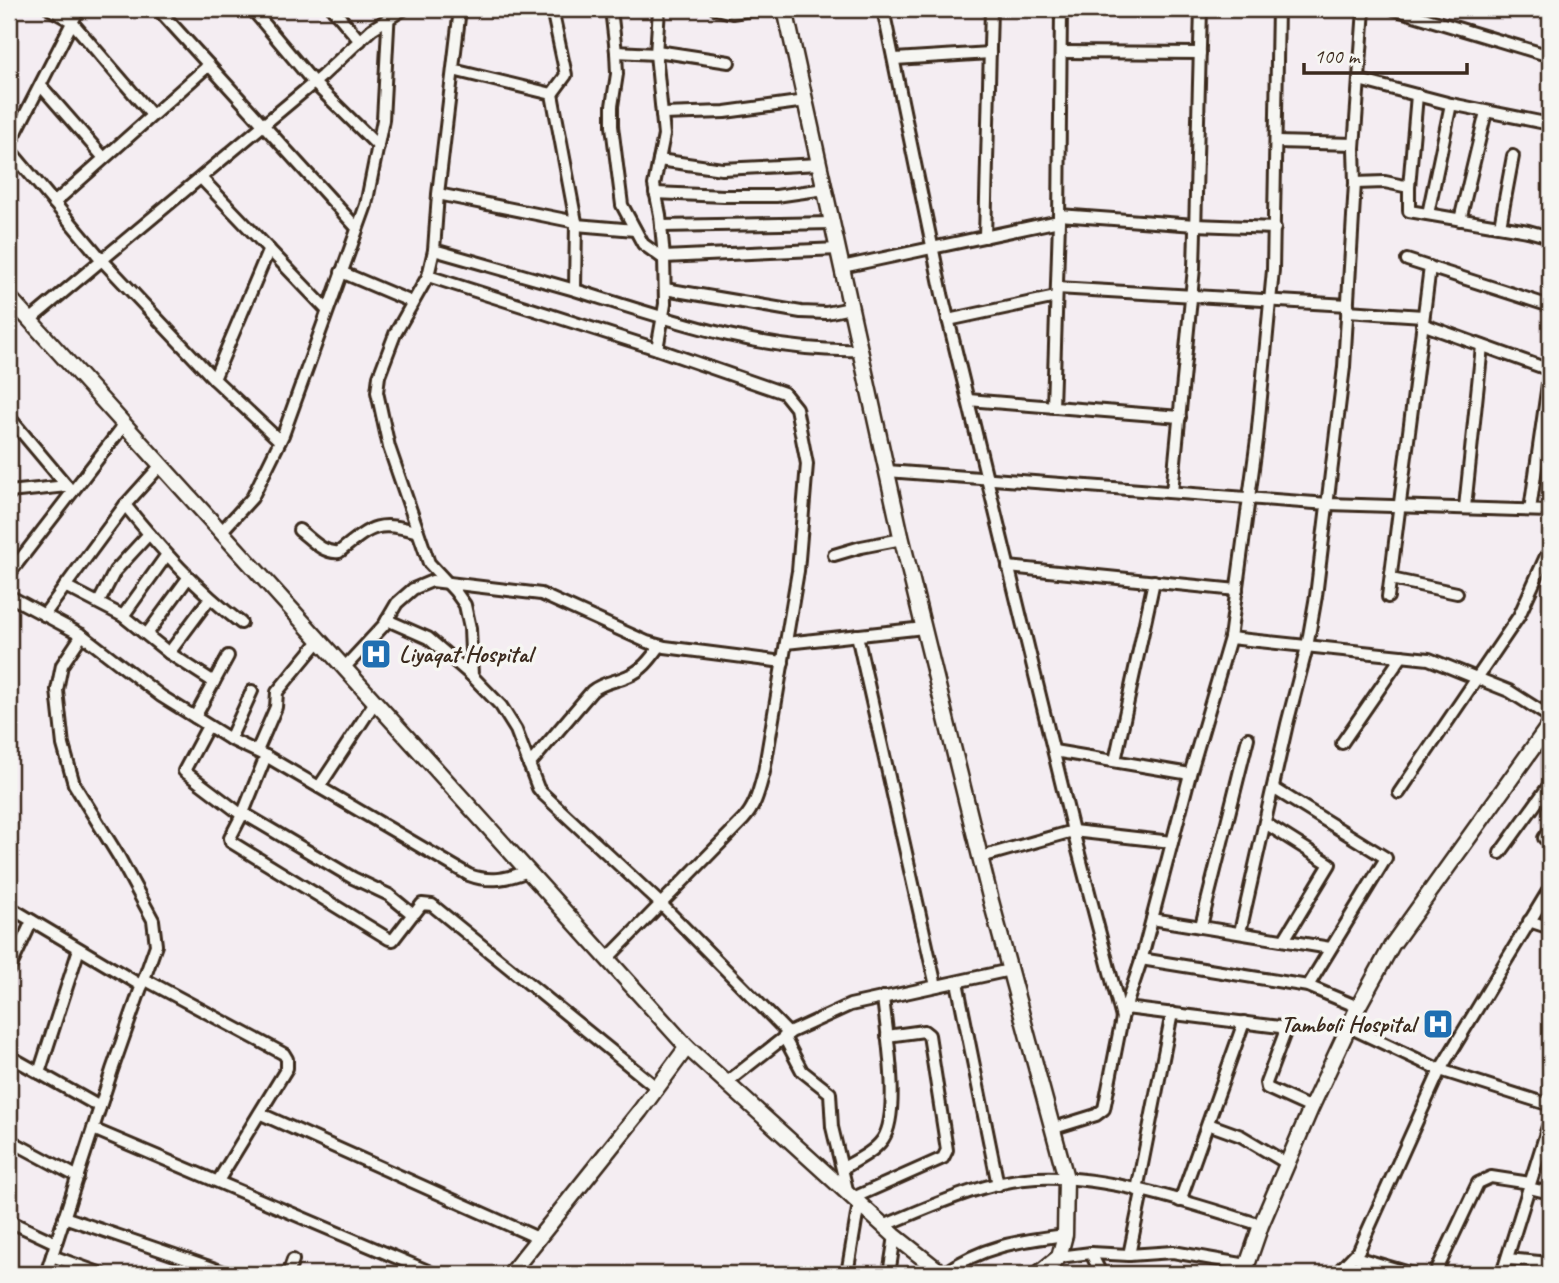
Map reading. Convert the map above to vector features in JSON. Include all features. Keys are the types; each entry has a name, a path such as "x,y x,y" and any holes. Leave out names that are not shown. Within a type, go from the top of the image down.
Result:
{"street":[{"path":"50,9 71,21 152,115"},
{"path":"79,9 9,148 102,260 214,379 280,441"},
{"path":"158,9 357,228"},
{"path":"253,9 314,83 378,146"},
{"path":"333,9 359,41"},
{"path":"30,320 314,83 388,14 404,9"},
{"path":"460,9 438,194 435,250 428,276 395,334 379,376 377,392 389,447 429,564 456,591 465,606 470,628 472,676"},
{"path":"552,9 566,75 552,94 576,224 575,290"},
{"path":"611,9 617,74 612,126 622,205 645,247 664,258 838,249"},
{"path":"657,349 665,289 661,226 654,180 664,135 657,52 659,9"},
{"path":"716,9 732,13 757,9"},
{"path":"785,9 902,539 981,858 1066,1178 1065,1235 1059,1257"},
{"path":"883,9 948,320 1073,831 1124,1013"},
{"path":"985,237 991,9"},
{"path":"1053,407 1059,218 1061,9"},
{"path":"1172,492 1192,295 1201,9"},
{"path":"1054,1128 1102,1112 1124,1013 1230,638 1249,498 1270,301 1275,228 1278,9"},
{"path":"1240,932 1307,647 1328,504 1344,367 1355,183 1354,144 1364,9"},
{"path":"1394,9 1418,12 1550,56"},
{"path":"221,532 252,498 280,441 366,205 383,120 388,14"},
{"path":"616,52 657,52 729,62"},
{"path":"1061,52 1200,52"},
{"path":"895,59 990,53"},
{"path":"54,202 209,65"},
{"path":"453,70 552,94"},
{"path":"1359,80 1451,104 1550,124"},
{"path":"41,86 104,158"},
{"path":"1417,95 1409,211 1550,237"},
{"path":"662,114 725,112 806,101"},
{"path":"1428,214 1451,104"},
{"path":"1460,220 1486,112"},
{"path":"1276,142 1354,144"},
{"path":"1500,226 1513,156"},
{"path":"659,160 722,169 820,164"},
{"path":"201,178 327,310"},
{"path":"1355,183 1385,182 1409,187"},
{"path":"655,192 724,197 776,196 825,188"},
{"path":"438,194 576,224 635,230"},
{"path":"842,267 985,237 1059,218 1275,228"},
{"path":"661,226 833,223"},
{"path":"214,379 269,249"},
{"path":"435,250 662,318 770,344 813,350 860,350"},
{"path":"1406,260 1550,306"},
{"path":"1388,597 1430,267"},
{"path":"341,272 412,302"},
{"path":"428,276 657,349 784,393 796,408 807,464 798,571 764,772 752,810 607,959"},
{"path":"665,289 801,312 826,313 851,308"},
{"path":"948,320 1057,293 1192,295 1347,308 1422,320 1482,346 1550,370 1530,510"},
{"path":"9,297 687,1047 889,1231 943,1274 982,1251 1020,1241 1065,1235"},
{"path":"1465,507 1482,346"},
{"path":"968,400 1180,417"},
{"path":"9,417 70,489"},
{"path":"9,574 70,489 124,425"},
{"path":"44,615 125,505 161,466"},
{"path":"887,471 1328,504 1550,511"},
{"path":"9,492 70,489"},
{"path":"125,505 166,556 210,598 242,623"},
{"path":"299,530 323,549 335,553 378,526 399,527 418,532"},
{"path":"99,602 115,571 149,534"},
{"path":"834,555 902,539"},
{"path":"123,616 166,556"},
{"path":"1399,793 1519,616 1545,573 1546,556"},
{"path":"1008,567 1237,590"},
{"path":"147,634 188,578"},
{"path":"1391,579 1457,593"},
{"path":"344,668 387,620 397,603 413,589 432,581 541,594 660,646 782,662"},
{"path":"1115,761 1154,581"},
{"path":"65,586 123,616 169,653 214,682"},
{"path":"9,596 82,635 162,696 208,726 261,753 469,875 489,880 504,880 528,871"},
{"path":"169,653 210,598"},
{"path":"387,620 428,638 472,676 501,706 516,730 542,793 661,904 786,1035 803,1072 830,1093 832,1127 853,1198 847,1274"},
{"path":"786,643 924,628"},
{"path":"46,1274 156,945 153,920 119,857 74,784 63,745 57,690 62,665 82,635"},
{"path":"857,635 936,986"},
{"path":"1230,638 1429,659 1509,691 1550,717"},
{"path":"319,641 278,690 276,707 243,814 230,838 231,842 389,939 393,940 422,904 432,905 657,1087"},
{"path":"530,765 592,691 640,669 660,646"},
{"path":"195,717 228,656"},
{"path":"1342,743 1402,656"},
{"path":"230,739 252,691"},
{"path":"319,787 375,702"},
{"path":"1038,1274 1059,1257 1091,1253 1129,1255 1173,1252 1245,1269 1311,1108 1392,945 1550,724"},
{"path":"208,726 184,771 243,814 353,878 390,895 413,914"},
{"path":"1201,926 1248,738"},
{"path":"1054,751 1190,774"},
{"path":"1500,853 1550,784"},
{"path":"1273,788 1386,858 1308,986"},
{"path":"1265,823 1330,864 1284,940"},
{"path":"981,858 1073,831 1172,842"},
{"path":"1336,1274 1355,1256 1440,1070 1550,888"},
{"path":"9,907 79,949 284,1054 287,1068 218,1181"},
{"path":"1152,919 1330,948"},
{"path":"9,970 32,920"},
{"path":"1529,921 1550,928"},
{"path":"39,1073 79,949"},
{"path":"1141,959 1308,986 1359,1007"},
{"path":"726,1083 786,1035 850,1005 1010,970"},
{"path":"957,982 998,1185"},
{"path":"843,1167 873,1150 890,1124 891,1084 883,997"},
{"path":"1124,1013 1172,1013 1280,1027 1284,1035 1266,1083 1267,1088 1311,1108"},
{"path":"1129,1255 1172,1013"},
{"path":"1180,1201 1244,1022"},
{"path":"1349,1027 1440,1070 1550,1105"},
{"path":"853,1198 943,1158 947,1150 929,1035 924,1031 887,1036"},
{"path":"510,1274 687,1047"},
{"path":"9,1056 100,1107"},
{"path":"261,1114 538,1238"},
{"path":"1502,1274 1550,1120"},
{"path":"1208,1124 1241,1136 1288,1164"},
{"path":"93,1129 435,1274"},
{"path":"9,1140 78,1177"},
{"path":"1434,1274 1478,1183 1491,1177 1550,1193"},
{"path":"889,1231 956,1197 1034,1178 1098,1181 1261,1225"},
{"path":"64,1217 230,1274"},
{"path":"9,1221 56,1243"},
{"path":"889,1231 889,1274"},
{"path":"1091,1253 1101,1274"},
{"path":"52,1256 102,1274"},
{"path":"1355,1256 1410,1274"},
{"path":"1507,1259 1550,1263"},
{"path":"288,1274 293,1260"}],"place":[{"name":"Liyaqat Hospital","path":"376,654"},
{"name":"Tamboli Hospital","path":"1438,1024"}]}
